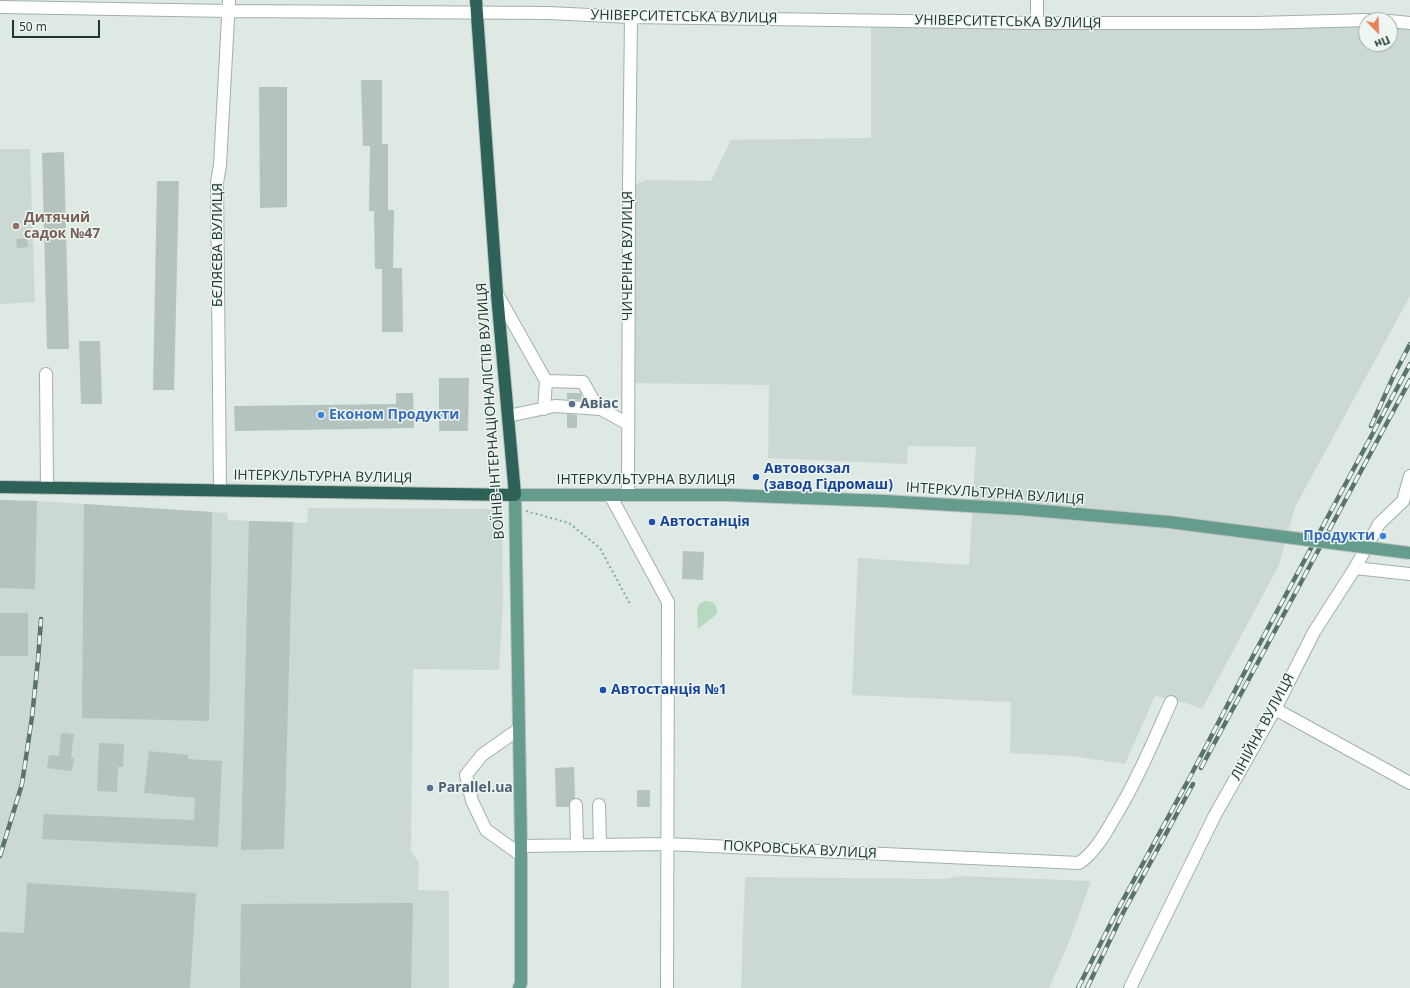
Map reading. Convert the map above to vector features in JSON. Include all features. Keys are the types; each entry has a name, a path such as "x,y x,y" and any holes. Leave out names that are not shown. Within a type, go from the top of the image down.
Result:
{"highway":[{"name":"ВОЇНІВ-ІНТЕРНАЦІОНАЛІСТІВ ВУЛИЦЯ","path":"476,0 497,294 515,495"},
{"name":"ІНТЕРКУЛЬТУРНА ВУЛИЦЯ","path":"0,488 515,495"}],"main road":[{"name":"ІНТЕРКУЛЬТУРНА ВУЛИЦЯ","path":"515,495 728,495 884,501 1020,509 1169,522 1410,553"},
{"name":"ВОЇНІВ-ІНТЕРНАЦІОНАЛІСТІВ ВУЛИЦЯ","path":"515,495 520,850 521,983 519,988"}],"street":[{"path":"1037,0 1037,23"},
{"name":"УНІВЕРСИТЕТСЬКА ВУЛИЦЯ","path":"0,7 229,6 548,13 631,17 1037,23 1256,23 1358,20"},
{"name":"БЄЛЯЄВА ВУЛИЦЯ","path":"220,490 217,183 220,165 229,6"},
{"name":"ЧИЧЕРІНА ВУЛИЦЯ","path":"628,494 628,188 631,17"},
{"path":"1398,21 1410,22"},
{"path":"497,294 546,381 544,409"},
{"path":"46,374 47,488"},
{"path":"546,381 583,382 598,409"},
{"path":"508,416 556,406 601,409 628,424"},
{"name":"ЛІНІЙНА ВУЛИЦЯ","path":"1130,988 1215,816 1275,709 1314,632 1355,568 1379,524 1403,501 1410,476"},
{"path":"610,495 668,602 666,844 667,988"},
{"path":"1355,568 1410,574"},
{"name":"ПОКРОВСЬКА ВУЛИЦЯ","path":"520,850 576,845 666,844 1079,863 1086,859 1102,838 1129,794 1171,702"},
{"path":"1275,709 1410,783"},
{"path":"519,729 482,755 466,775 472,801 486,830 520,850"},
{"path":"599,805 600,845"},
{"path":"576,806 576,845"}],"path":[{"path":"515,508 569,523 600,548 630,604"}],"shaded area":[{"path":"871,24 1358,25 1358,52 1398,52 1398,25 1410,25 1410,296 1295,507 1279,565 1202,709 1186,703 1155,696 1125,764 1072,756 1010,753 1011,702 852,695 858,558 969,565 976,447 908,446 907,464 768,458 769,385 631,383 631,186 647,180 711,181 731,140 871,138"},
{"name":"Дитячий садок №47","path":"0,149 30,149 35,302 0,304"},
{"path":"0,500 227,513 228,520 307,523 308,508 502,509 503,604 499,670 413,669 411,851 419,863 418,890 449,891 449,988 0,988"},
{"path":"961,876 1091,881 1069,942 1049,988 741,988 745,877 945,879"}],"green space":[{"path":"705,601 716,606 717,614 698,629 697,609 700,603"}],"building":[{"path":"361,80 382,80 382,144 388,144 388,210 394,210 393,268 402,268 403,332 382,332 382,269 375,269 374,211 369,211 370,146 363,146"},
{"path":"259,87 287,87 287,207 260,208"},
{"path":"64,152 69,349 47,349 42,153"},
{"path":"157,181 179,181 174,390 153,390"},
{"path":"27,238 28,247 17,248 16,239"},
{"path":"79,341 100,341 102,404 81,404"},
{"path":"439,378 469,378 468,431 439,431"},
{"path":"396,393 413,393 414,428 235,431 234,406 396,404"},
{"path":"567,393 581,393 582,400 567,399"},
{"path":"567,414 577,415 577,428 567,428"},
{"path":"0,500 37,501 35,589 0,588"},
{"path":"84,504 212,512 209,721 82,718"},
{"path":"249,521 293,522 284,849 241,850"},
{"path":"683,551 704,552 703,580 682,579"},
{"path":"0,613 28,613 28,656 0,656"},
{"path":"61,733 74,734 71,757 74,758 72,771 47,768 49,755 59,756"},
{"path":"99,743 124,744 123,767 118,767 117,792 97,791"},
{"path":"149,751 188,755 188,759 222,761 218,847 42,839 44,814 194,820 195,798 144,793"},
{"path":"574,767 575,798 570,801 569,807 556,807 555,768"},
{"path":"637,790 650,790 650,807 637,807"},
{"path":"27,883 196,893 190,988 0,988 0,932 24,933"},
{"path":"413,903 411,988 240,988 241,904"}],"railway":[{"path":"1371,426 1410,344"},
{"path":"1078,988 1117,911 1410,364"},
{"path":"1201,768 1410,380"},
{"path":"0,856 22,784 32,717 41,619"},
{"path":"1087,988 1123,913 1193,784"}],"place":[{"name":"Дитячий садок №47","path":"16,226"},
{"name":"Авіас","path":"572,404"},
{"name":"Економ Продукти","path":"321,415"},
{"name":"Автовокзал (завод Гідромаш)","path":"756,477"},
{"name":"Автостанція","path":"652,522"},
{"name":"Продукти","path":"1383,536"},
{"name":"Автостанція №1","path":"603,690"},
{"name":"Parallel.ua","path":"430,788"}]}
